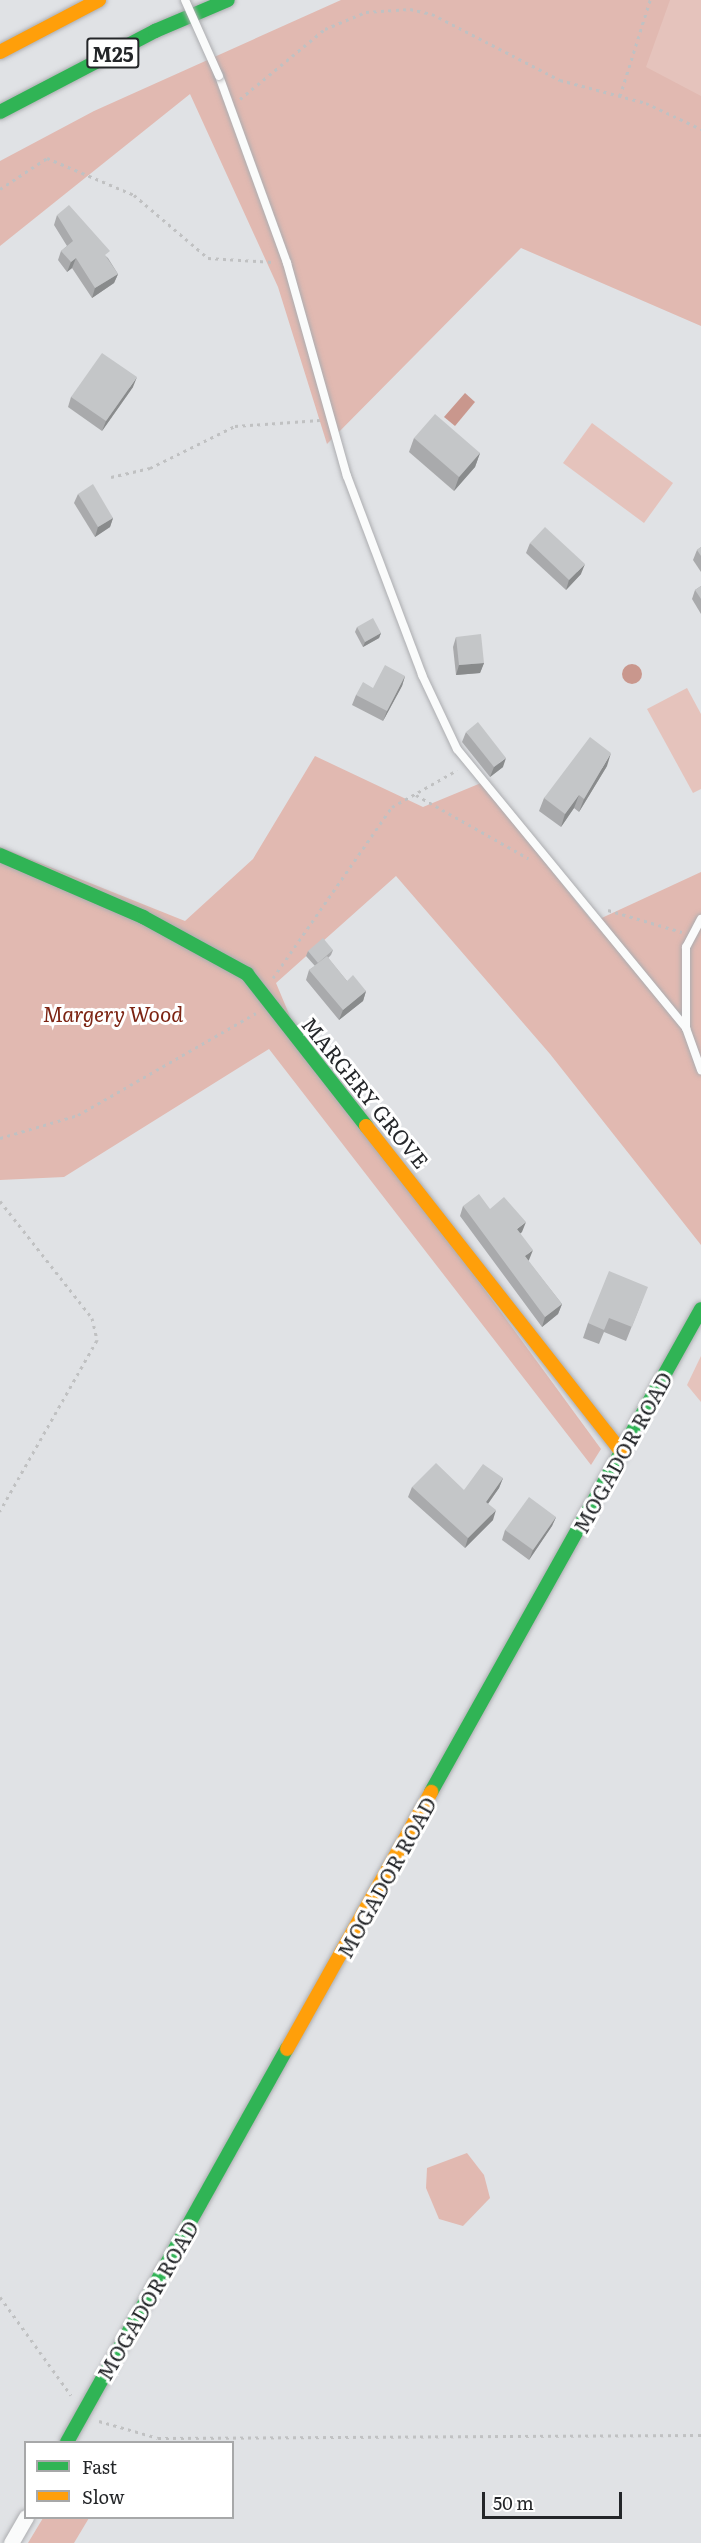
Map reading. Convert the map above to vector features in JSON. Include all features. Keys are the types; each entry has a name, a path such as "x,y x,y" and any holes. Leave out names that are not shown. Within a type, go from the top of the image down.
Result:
{"main road":[{"name":"M25","path":"0,52 99,0"},
{"name":"M25","path":"0,112 155,31 228,0"},
{"name":"MARGERY GROVE","path":"0,855 199,947 247,974 268,1005 622,1453"},
{"name":"MOGADOR ROAD","path":"68,2441 701,1310"}],"street":[{"path":"11,2543 25,2519"}],"lane":[{"path":"185,0 232,105 287,263 331,418 414,657 468,766 686,1028"},
{"path":"701,919 686,947 686,1028 701,1070"}],"path":[{"path":"620,96 650,0"},
{"path":"232,105 325,29 366,12 411,9 432,14 560,80 620,96 701,129"},
{"path":"0,189 47,158 134,195 208,258 287,263"},
{"path":"111,477 150,468 235,426 331,418"},
{"path":"0,1138 78,1115 268,1005 273,979 386,817 442,775 468,766"},
{"path":"416,795 533,861"},
{"path":"597,904 616,916 692,934"},
{"path":"0,1201 92,1318 97,1340 0,1511"},
{"path":"0,2297 83,2413 158,2438 701,2435"}],"shaded area":[{"path":"660,0 701,0 701,126 627,92"},
{"path":"465,393 475,402 455,426 444,417"},
{"path":"592,423 673,483 644,523 563,463"},
{"path":"632,664 639,667 642,674 639,681 632,684 625,681 622,674 625,667"},
{"path":"687,688 701,714 701,789 693,793 647,709"},
{"path":"701,1356 701,1402 687,1385"}],"green space":[{"path":"341,0 670,0 646,67 701,96 701,326 521,248 327,444 278,287 190,94 0,246 0,161 94,111"},
{"name":"Margery Wood","path":"315,756 423,807 481,783 593,922 701,872 701,1245 550,1054 396,876 276,983 297,1033 601,1449 591,1465 269,1049 64,1177 0,1180 0,847 185,921 253,859"},
{"path":"467,2153 484,2175 490,2198 463,2226 439,2219 426,2188 427,2168"},
{"path":"42,2519 88,2519 74,2543 28,2543"}],"building":[{"path":"69,205 110,251 105,255 118,274 95,288 76,258 71,262 61,251 73,241 57,215"},
{"path":"102,353 137,377 106,421 71,397"},
{"path":"435,414 480,453 459,477 414,438"},
{"path":"93,484 113,518 98,527 78,494"},
{"path":"545,527 585,564 569,580 530,543"},
{"path":"701,586 701,599 695,590"},
{"path":"373,618 381,633 365,642 357,627"},
{"path":"481,634 484,663 459,665 456,637"},
{"path":"385,665 405,676 387,711 356,695 363,682 373,688"},
{"path":"478,722 506,758 494,767 466,732"},
{"path":"590,737 611,753 584,799 579,795 565,814 544,798"},
{"path":"323,938 333,950 318,963 308,951"},
{"path":"327,956 347,981 353,975 366,991 343,1010 309,970"},
{"path":"479,1194 490,1209 504,1197 526,1222 517,1229 533,1250 525,1256 562,1304 545,1317 463,1206"},
{"path":"609,1271 648,1287 632,1327 609,1318 604,1330 588,1323"},
{"path":"436,1463 464,1490 483,1464 503,1478 486,1502 496,1510 468,1538 412,1487"},
{"path":"529,1497 556,1517 533,1550 505,1530"}],"traffic: fast":[{"path":"0,112 155,31 228,0"},
{"path":"0,855 143,917 247,974 366,1126"},
{"path":"431,1792 701,1309"},
{"path":"68,2441 287,2049"}],"traffic: slow":[{"path":"0,52 99,0"},
{"path":"366,1126 622,1453"},
{"path":"287,2049 431,1792"}]}
